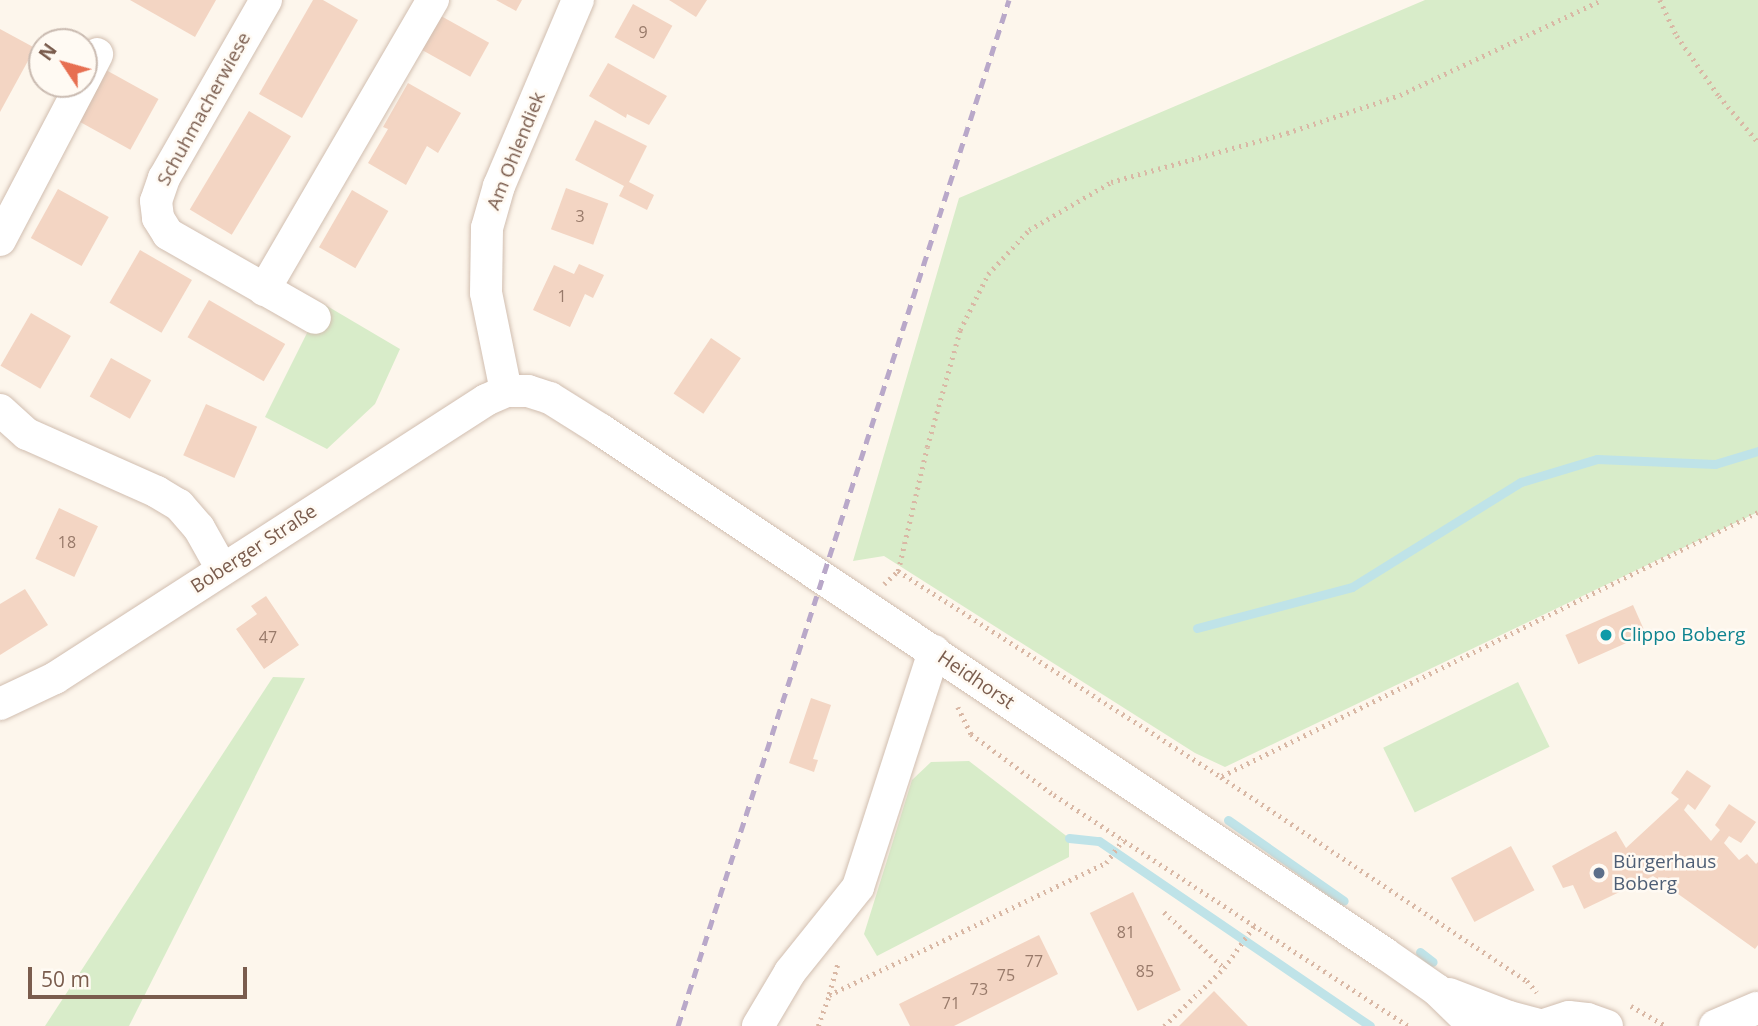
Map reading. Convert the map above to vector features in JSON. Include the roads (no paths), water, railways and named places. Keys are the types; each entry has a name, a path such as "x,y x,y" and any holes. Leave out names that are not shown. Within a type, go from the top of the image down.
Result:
{"street":[{"name":"Schuhmacherwiese","path":"266,0 163,178 156,201 158,218 168,234 315,318"},
{"path":"264,290 433,0"},
{"name":"Am Ohlendiek","path":"506,391 486,293 484,259 487,228 499,186 578,0"},
{"path":"0,240 75,98"},
{"name":"Boberger Straße","path":"0,704 55,677 486,400 506,391"},
{"name":"Heidhorst","path":"506,391 528,391 559,404 861,606 934,651 1437,990 1474,1026"},
{"path":"0,410 27,435 158,492 179,505 200,528 222,569"},
{"path":"758,1026 790,972 858,887 934,651"},
{"name":"Heidhorst","path":"1437,990 1508,1017 1541,1026 1569,1017 1587,1018 1607,1026"},
{"path":"1715,1026 1752,1014"}],"waterway":[{"path":"1197,628 1352,587 1521,482 1597,459 1715,464 1758,451"},
{"path":"1228,820 1344,901"},
{"path":"1069,838 1099,841 1370,1026"},
{"path":"1420,952 1433,962"}],"railway":[{"path":"678,1026 1009,0"}],"place":[{"name":"Clippo Boberg","path":"1606,635"},
{"name":"Bürgerhaus Boberg","path":"1599,873"}]}
